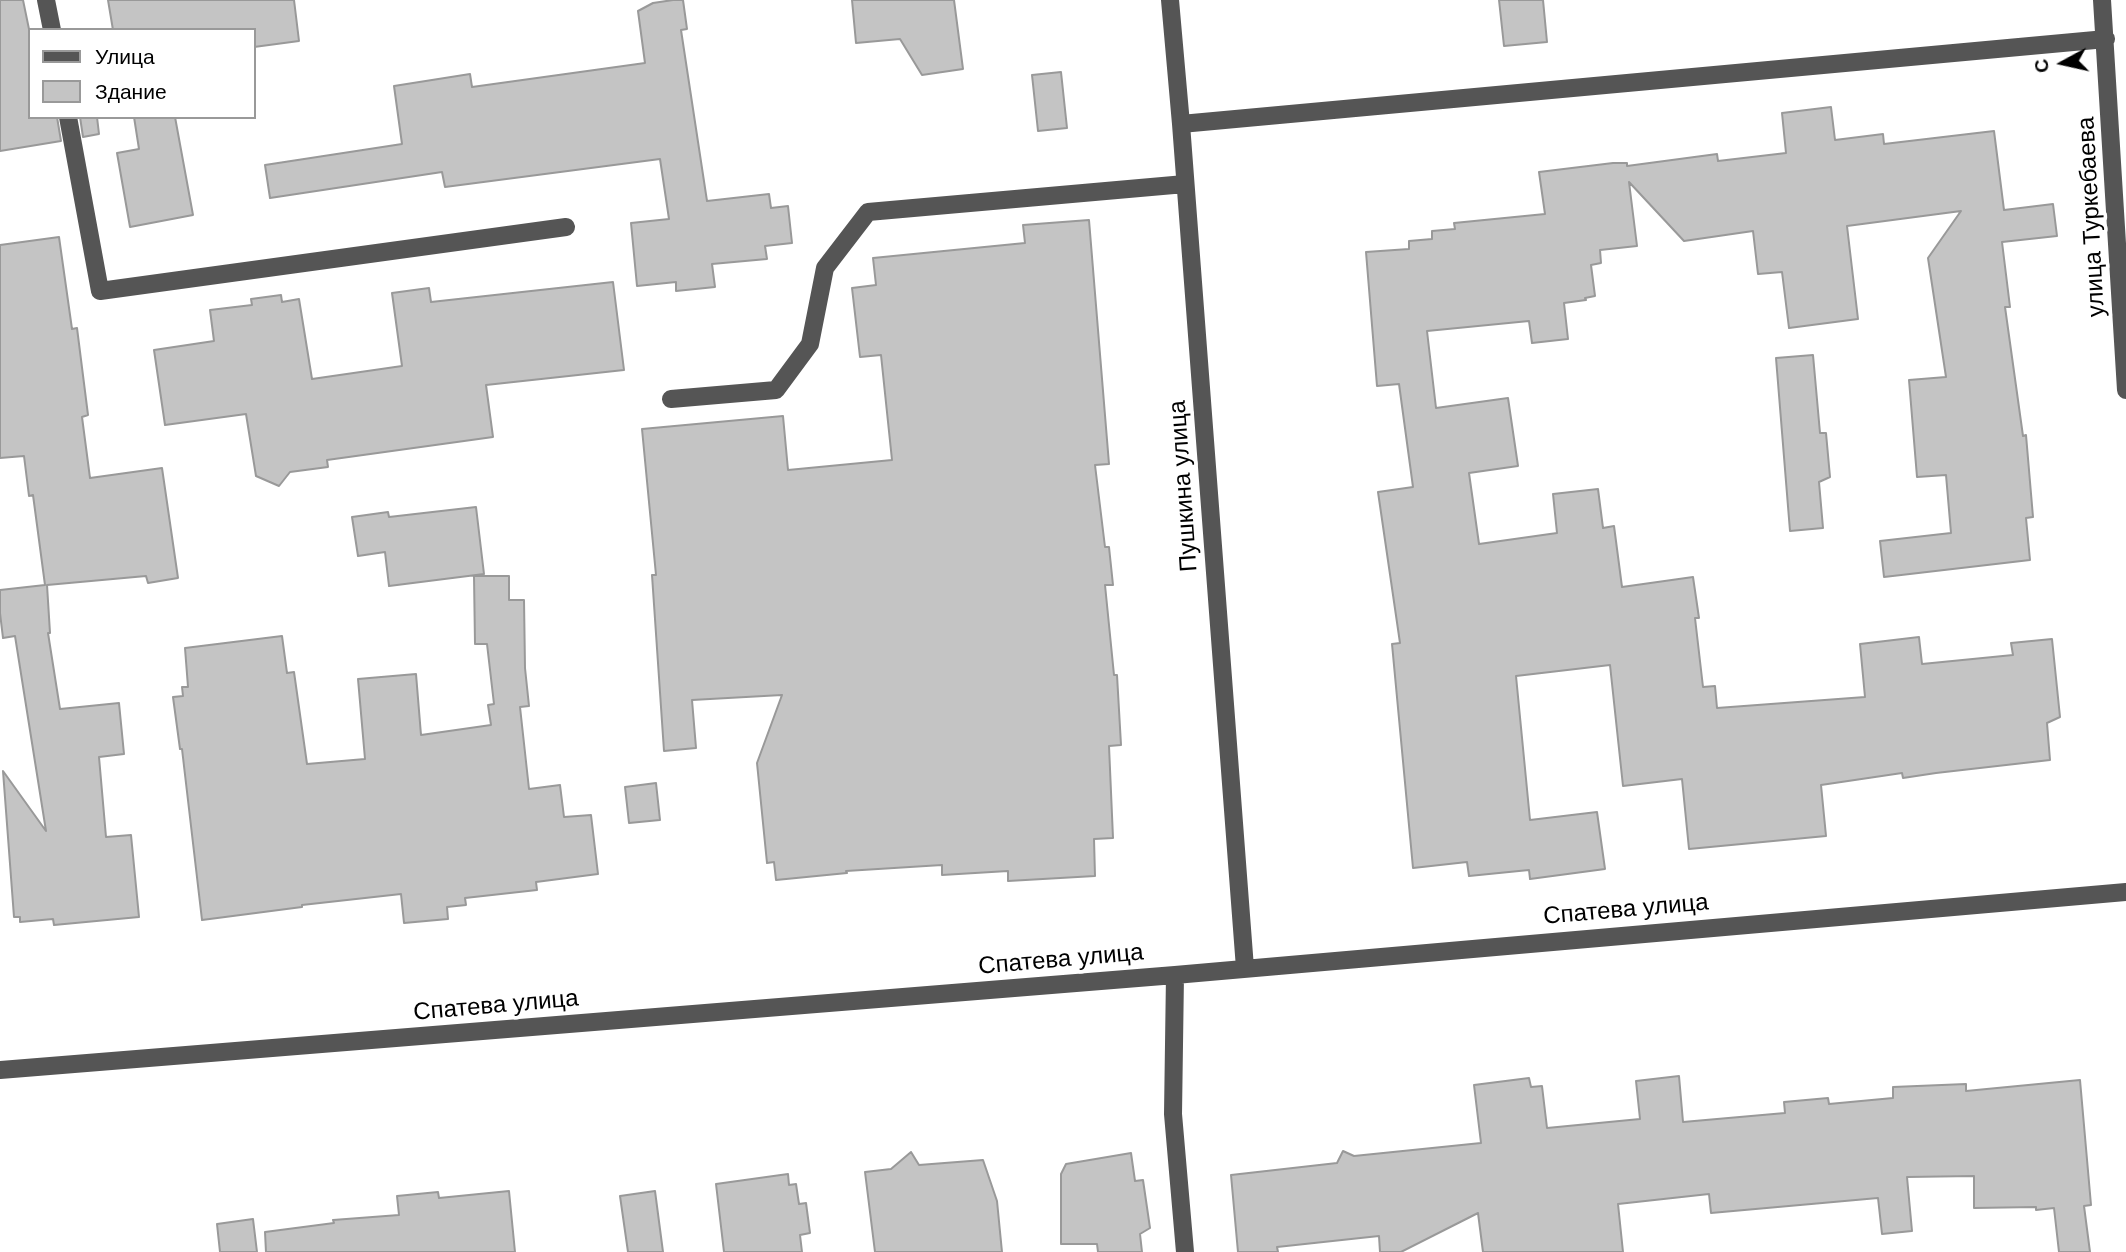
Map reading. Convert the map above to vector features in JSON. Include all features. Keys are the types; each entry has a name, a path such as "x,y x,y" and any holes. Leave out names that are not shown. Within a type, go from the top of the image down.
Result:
{"street":[{"path":"47,0 52,28"},
{"name":"Пушкина улица","path":"1170,0 1245,968"},
{"name":"улица Туркебаева","path":"2102,0 2126,390"},
{"path":"1181,124 2106,39"},
{"path":"68,119 100,291 566,227"},
{"path":"671,398 776,390 810,344 825,268 868,212 1185,184"},
{"name":"Спатева улица","path":"0,1070 1175,975 2126,892"},
{"path":"1175,975 1173,1114 1185,1252"}],"building":[{"path":"0,0 23,0 29,28 28,119 57,119 61,141 0,151"},
{"path":"108,0 294,0 299,41 256,47 256,28 113,28"},
{"path":"683,0 687,29 681,30 707,201 769,194 771,208 788,206 792,243 765,246 767,259 712,264 715,287 676,291 676,282 637,286 631,223 669,219 660,159 445,187 442,172 270,198 265,165 402,144 394,86 470,74 472,87 645,63 638,11 653,3"},
{"path":"852,0 954,0 963,69 922,75 900,39 856,43"},
{"path":"1499,0 1543,0 1547,42 1504,46"},
{"path":"1061,72 1067,128 1038,131 1032,75"},
{"path":"1831,107 1835,140 1883,134 1884,144 1994,131 2004,210 2053,204 2057,236 2002,242 2010,307 2005,307 2023,436 2026,435 2033,517 2026,518 2030,560 1884,577 1880,541 1951,533 1946,475 1917,477 1909,380 1946,377 1928,258 1961,211 1847,226 1858,319 1789,328 1782,272 1758,274 1753,231 1684,241 1629,182 1637,246 1600,250 1601,263 1591,265 1595,296 1564,303 1568,339 1532,343 1529,321 1427,331 1436,408 1508,398 1518,466 1469,473 1479,544 1557,533 1553,494 1598,489 1603,528 1614,526 1622,587 1693,577 1699,618 1695,618 1703,687 1715,686 1717,708 1865,697 1860,644 1919,637 1922,664 2013,655 2011,643 2052,639 2060,717 2047,723 2050,760 1903,778 1902,773 1821,785 1826,836 1689,849 1682,779 1623,786 1610,665 1516,676 1530,820 1597,812 1605,869 1530,879 1529,870 1469,876 1467,862 1413,868 1392,644 1400,643 1378,492 1413,487 1399,384 1377,386 1366,252 1409,249 1409,241 1432,239 1432,231 1455,229 1454,223 1545,214 1539,172 1613,163 1627,163 1627,166 1717,154 1718,161 1786,153 1782,113"},
{"path":"80,119 97,119 99,134 83,137"},
{"path":"134,119 175,119 193,215 130,227 117,153 139,149"},
{"path":"1089,220 1109,464 1095,465 1105,547 1109,547 1113,585 1105,585 1114,675 1117,675 1121,745 1109,746 1113,838 1094,839 1095,876 1008,881 1008,871 942,875 942,865 846,871 847,873 776,880 774,862 767,863 757,763 782,695 692,700 696,748 664,751 652,575 656,575 642,429 783,416 788,470 892,460 881,355 860,357 852,288 876,285 873,258 1025,243 1023,225"},
{"path":"59,237 72,329 77,328 88,415 82,417 90,478 162,468 178,578 148,583 146,576 47,585 48,633 60,709 119,703 124,754 99,757 106,837 131,835 139,917 54,925 53,919 20,922 20,917 14,917 3,771 46,831 15,636 3,638 0,590 45,585 33,495 29,496 24,456 0,458 0,245"},
{"path":"613,282 624,370 486,385 493,437 327,460 328,467 290,472 279,486 256,476 246,414 165,425 154,350 214,341 210,310 252,305 251,299 281,295 282,302 299,299 312,379 402,366 392,293 429,288 431,302"},
{"path":"1813,355 1820,433 1826,433 1830,477 1819,482 1823,528 1790,531 1776,358"},
{"path":"476,507 484,574 389,586 385,552 358,556 352,517 388,512 389,517"},
{"path":"474,576 509,576 509,600 524,600 525,668 529,706 520,707 529,789 560,785 564,817 591,815 598,874 536,882 537,890 465,898 466,905 447,907 448,919 404,923 401,894 202,920 182,749 173,697 183,696 182,687 188,687 185,648 282,636 287,673 294,672 307,764 365,759 358,679 416,674 421,735 491,725 488,705 494,704 487,644 475,644"},
{"path":"656,783 660,820 629,823 625,787"},
{"path":"1679,1076 1683,1122 1785,1113 1784,1102 1828,1098 1829,1104 1893,1098 1893,1087 1966,1084 1966,1091 2080,1080 2091,1205 2084,1206 2090,1252 2059,1252 2054,1208 1974,1208 1974,1176 1907,1177 1912,1231 1882,1234 1878,1198 1711,1213 1709,1194 1618,1204 1623,1252 1483,1252 1478,1213 1401,1252 1380,1252 1379,1236 1277,1247 1278,1252 1238,1252 1231,1175 1337,1163 1343,1151 1354,1156 1481,1143 1474,1085 1529,1078 1531,1087 1542,1086 1547,1128 1640,1119 1636,1081"},
{"path":"911,1152 919,1165 983,1160 997,1201 1002,1252 875,1252 865,1172 891,1169"},
{"path":"1131,1153 1135,1181 1143,1180 1150,1228 1140,1234 1142,1252 1098,1252 1097,1244 1061,1244 1061,1174 1066,1164"},
{"path":"788,1174 789,1185 796,1184 799,1204 806,1203 810,1233 800,1235 802,1252 724,1252 716,1184"},
{"path":"509,1191 515,1252 266,1252 265,1232 334,1223 333,1220 399,1215 397,1196 438,1192 439,1198"},
{"path":"655,1191 663,1252 628,1252 620,1196"},
{"path":"253,1219 257,1252 220,1252 217,1224"}]}
